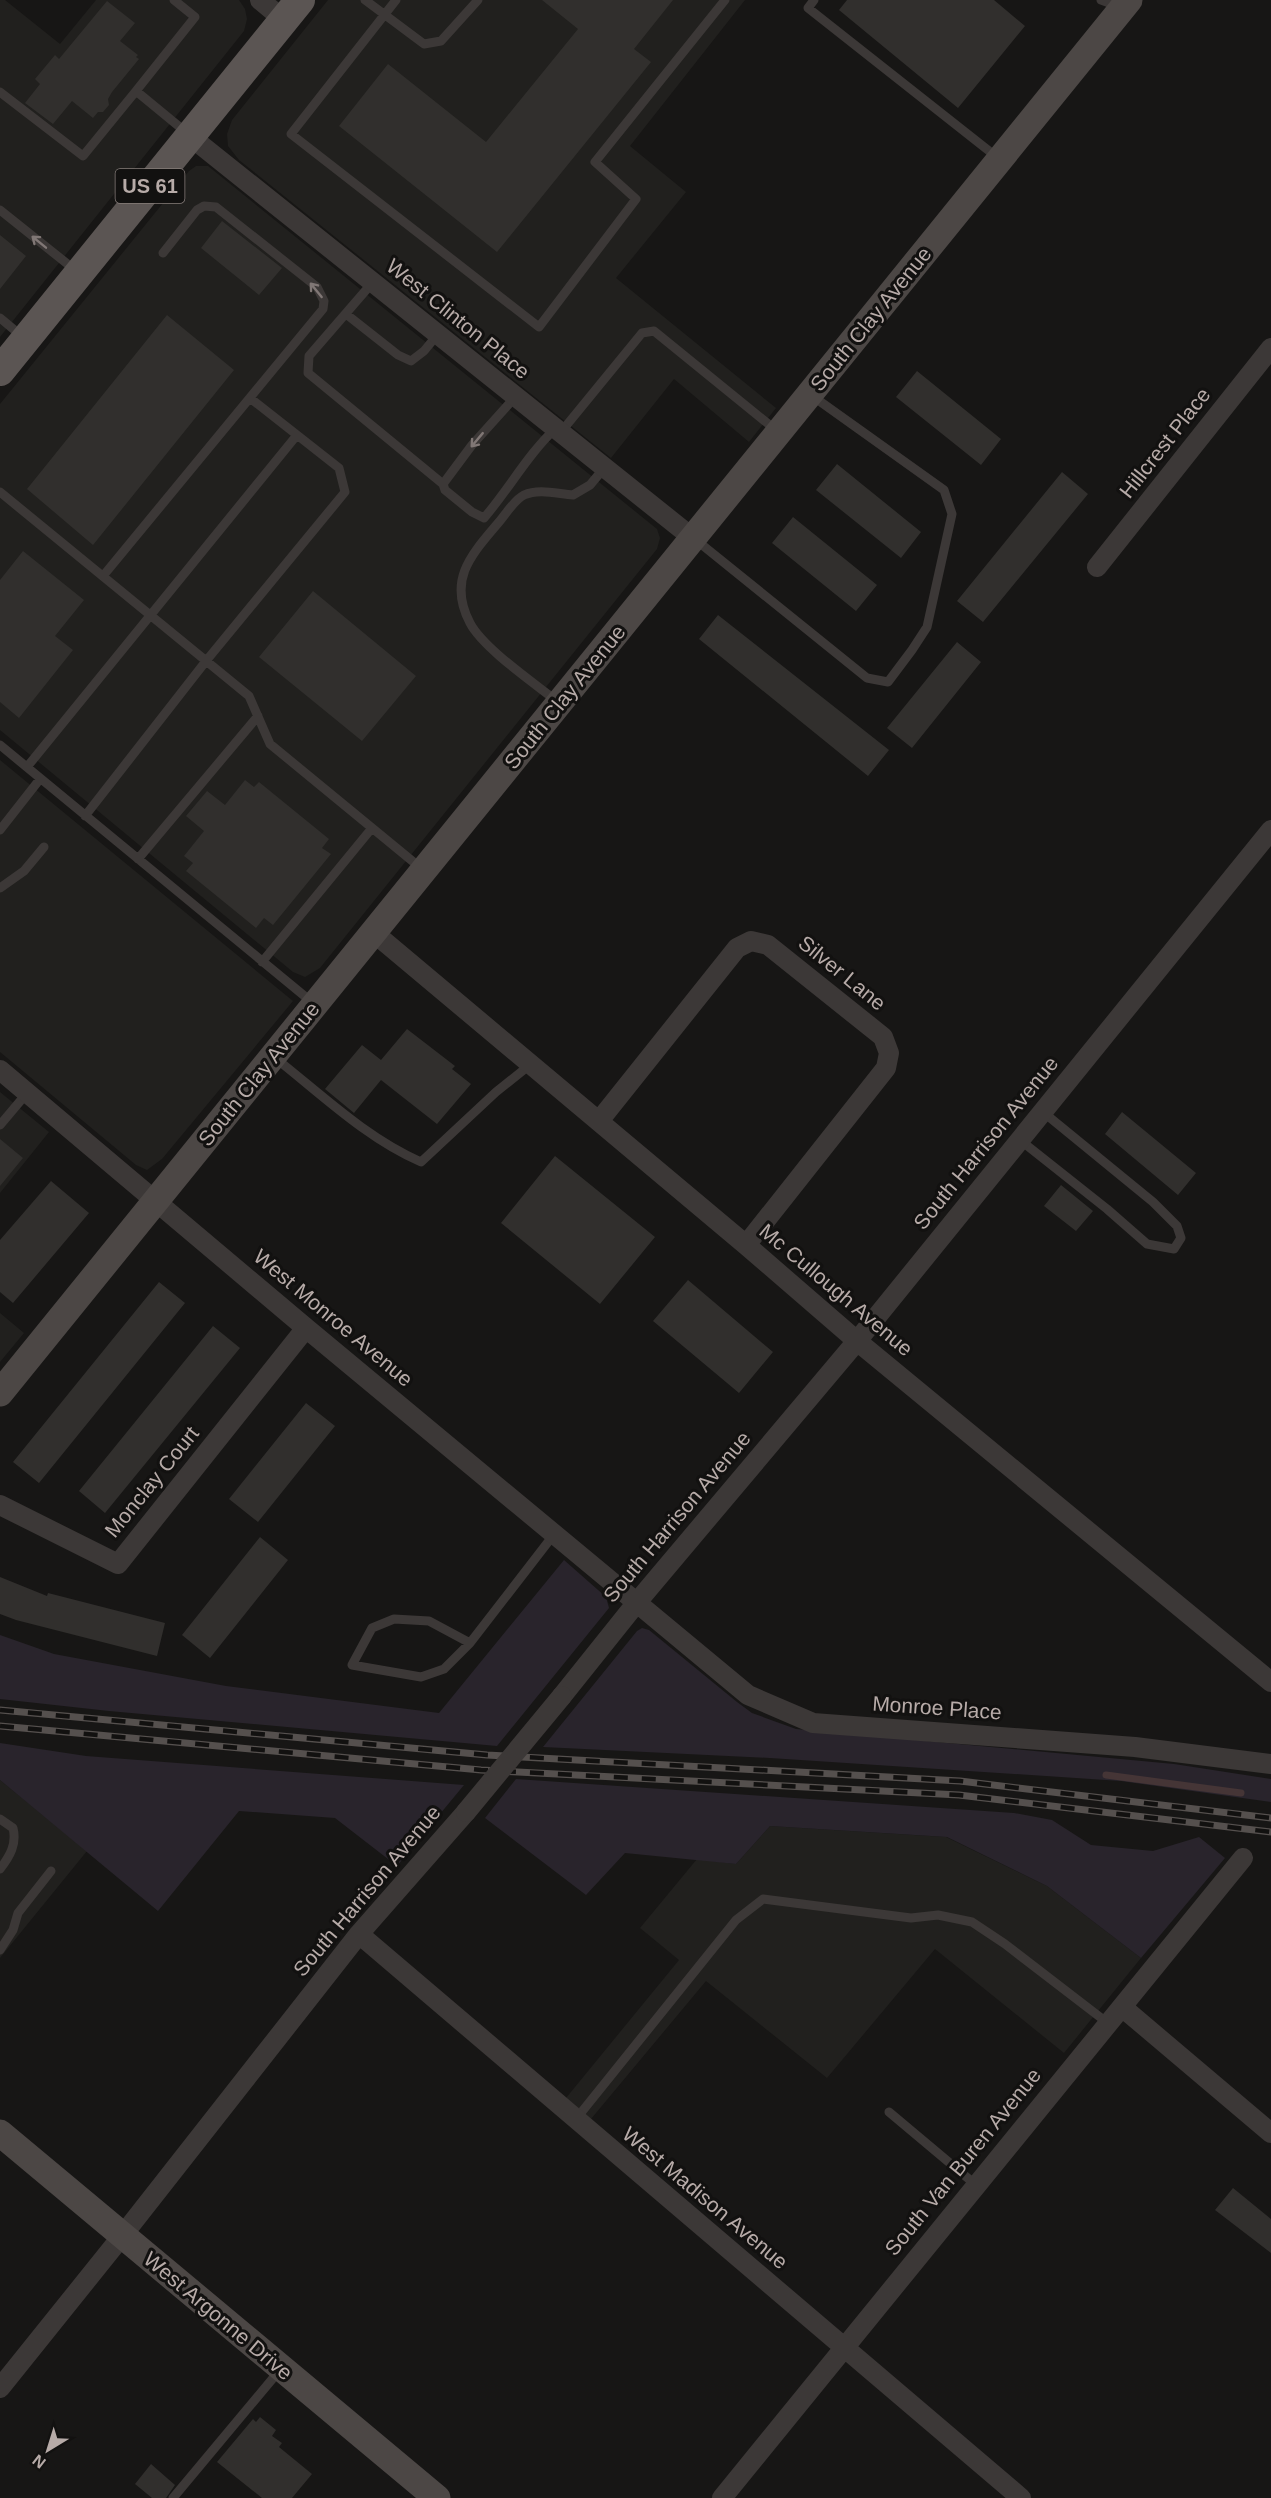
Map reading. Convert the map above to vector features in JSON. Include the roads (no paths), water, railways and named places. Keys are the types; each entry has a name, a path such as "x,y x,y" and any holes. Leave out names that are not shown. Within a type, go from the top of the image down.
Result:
{"main road":[{"name":"US 61","path":"0,371 292,10"}],"street":[{"path":"260,0 292,10"},
{"name":"South Clay Avenue","path":"0,1393 1000,159 1117,3"},
{"name":"West Clinton Place","path":"191,136 694,539"},
{"name":"Hillcrest Place","path":"1097,567 1271,348"},
{"name":"South Harrison Avenue","path":"0,2388 359,1934 466,1812 638,1601 857,1341 1271,830"},
{"name":"Mc Cullough Avenue","path":"373,932 857,1341 1271,1682"},
{"name":"Silver Lane","path":"599,1121 738,948 752,941 768,945 882,1037 889,1053 886,1068 746,1245"},
{"name":"West Monroe Avenue","path":"0,1070 306,1328 638,1601"},
{"name":"Monclay Court","path":"0,1505 118,1564 306,1328"},
{"name":"Monroe Place","path":"638,1601 748,1695 813,1723 1135,1747 1271,1764"},
{"name":"South Van Buren Avenue","path":"722,2498 1243,1858"},
{"name":"West Madison Avenue","path":"359,1934 1021,2498"},
{"path":"1122,2007 1271,2133"},
{"name":"West Argonne Drive","path":"0,2133 437,2498"}],"lane":[{"path":"0,92 83,156 195,17 174,0"},
{"path":"364,0 424,44 441,41 478,0"},
{"path":"396,0 291,134 539,327 636,199 596,162 725,0"},
{"path":"814,0 808,8 1000,159"},
{"path":"136,91 191,136"},
{"path":"103,576 323,309 324,301 317,288 216,207 204,206 197,210 163,253"},
{"path":"0,210 79,274"},
{"path":"373,282 309,356 308,373 443,484 445,490 472,512 484,518 507,491 539,444 558,430 642,333 654,332 779,433"},
{"path":"346,314 398,355 411,360 424,351 438,334"},
{"path":"0,318 26,339"},
{"path":"694,539 867,678 888,682 927,627 952,514 944,490 810,395"},
{"path":"443,484 477,439 516,396"},
{"path":"85,816 206,661 345,492 339,468 250,398"},
{"path":"27,767 297,435"},
{"path":"560,703 493,649 471,625 460,595 462,578 466,564 477,548 522,496 547,492 573,495 590,485 605,467"},
{"path":"0,492 249,696 270,744 424,870"},
{"path":"138,859 258,716"},
{"path":"0,745 315,1005"},
{"path":"0,830 40,779"},
{"path":"262,962 372,828"},
{"path":"0,888 24,871 44,847"},
{"path":"273,1056 368,1130 420,1162 496,1092 531,1064"},
{"path":"0,1125 27,1093"},
{"path":"1020,1140 1147,1244 1174,1249 1181,1238 1177,1226 1153,1202 1043,1112"},
{"path":"470,1642 429,1621 394,1619 372,1628 352,1665 421,1677 444,1669 470,1642 555,1533"},
{"path":"0,1819 13,1828 16,1838 13,1849 0,1869"},
{"path":"0,1950 13,1930 18,1913 51,1871"},
{"path":"576,2119 736,1920 763,1899 911,1918 938,1915 972,1922 1005,1944 1109,2024"},
{"path":"889,2112 976,2185"},
{"path":"173,2498 281,2368"}],"waterway":[{"path":"1106,1775 1241,1793"}],"railway":[{"path":"0,1710 487,1755 960,1781 1271,1818"},
{"path":"0,1726 481,1770 959,1795 1271,1832"}]}
